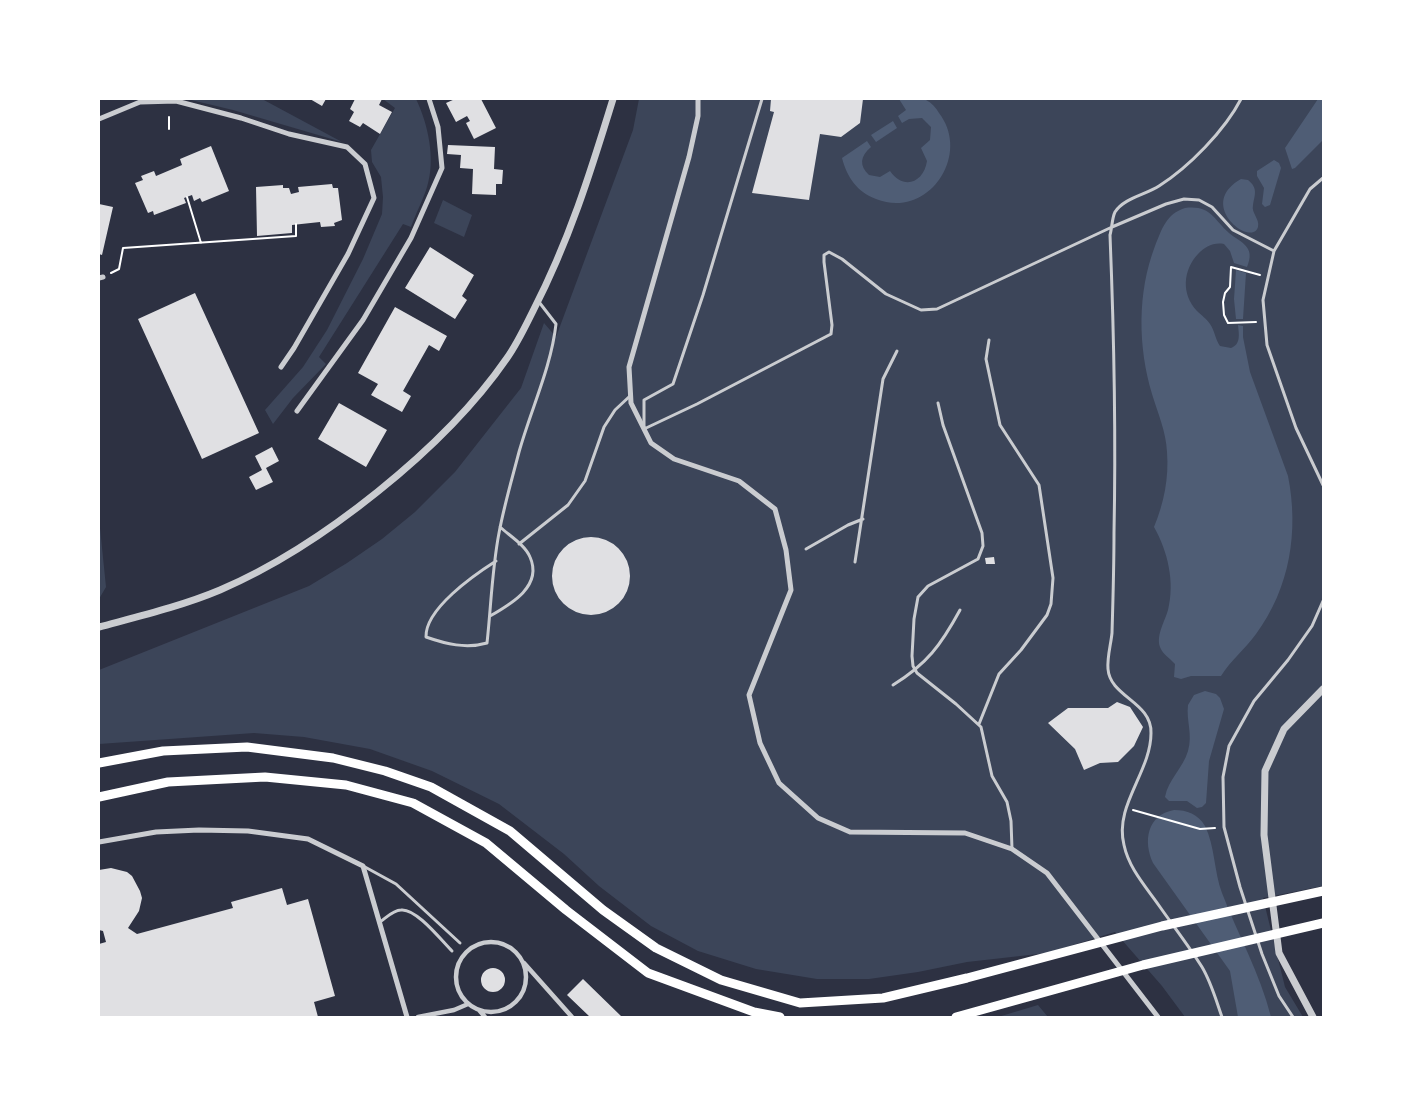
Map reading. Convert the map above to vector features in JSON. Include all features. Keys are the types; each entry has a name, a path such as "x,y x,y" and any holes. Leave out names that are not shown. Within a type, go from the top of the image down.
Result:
{"highway":[{"path":"99,763 163,751 247,747 333,758 394,774 431,787 510,831 603,910 656,948 721,980 800,1003 883,998 1162,926 1323,891"},
{"path":"99,796 168,782 265,777 346,785 413,803 486,843 566,910 648,973 754,1012 780,1017"},
{"path":"956,1017 1143,965 1323,923"}],"street":[{"path":"297,411 363,320 411,238 442,168 438,127 429,99"},
{"path":"99,627 178,605 221,589 267,566 351,512 429,447 472,401 507,358 538,301 563,250 613,99"},
{"path":"698,99 698,116 690,157 629,367 631,404 651,443 674,459 739,481 775,510 786,550 791,590 750,695 760,742 779,783 818,818 850,832 965,833 1012,849 1047,873 1157,1016"},
{"path":"99,119 140,102 176,101 241,118 289,134 347,147 365,164 374,198 348,254 281,367"},
{"path":"1313,1017 1279,953 1264,835 1265,771 1284,729 1323,689"},
{"path":"99,842 156,832 248,831 308,839 363,866 407,1017"},
{"path":"485,1017 468,1004 456,985 458,963 464,953 483,942 495,942 514,951 572,1017"},
{"path":"478,1010 490,1012 502,1010 513,1004 521,995 525,984 525,971 519,957"},
{"path":"418,1017 454,1010 468,1004"}],"lane":[{"path":"762,99 706,285 673,384 644,400 644,429 831,334 832,325 824,262 824,255 829,252 842,259 886,294 921,310 937,309 1112,227 1184,198 1199,200 1212,207 1233,230 1274,251"},
{"path":"1222,1017 1203,968 1139,880 1124,846 1122,827 1126,808 1150,749 1152,731 1149,718 1144,710 1109,678 1108,666 1112,636 1115,374 1110,235 1114,213 1124,203 1158,187 1197,154 1231,118 1240,99"},
{"path":"1323,178 1310,189 1274,251 1263,300 1267,345 1296,428 1323,485"},
{"path":"496,561 442,603 425,628 426,637 472,647 487,643 501,527 519,450 554,347 556,324 538,301"},
{"path":"979,724 999,674 1047,615 1051,603 1053,578 1039,485 1000,425 986,359 989,340"},
{"path":"855,562 883,379 897,351"},
{"path":"519,544 568,505 585,481 604,427 615,410 631,395"},
{"path":"938,403 943,425 981,533 983,546 978,559 928,586 918,597 912,656 916,671 981,727 992,776 1007,802 1011,821 1012,849"},
{"path":"806,549 862,519"},
{"path":"490,616 524,593 531,582 534,571 530,556 501,527"},
{"path":"1293,1017 1279,996 1262,954 1240,886 1224,827 1223,777 1229,746 1254,701 1288,660 1312,626 1323,602"},
{"path":"893,684 916,671 946,635 960,610"},
{"path":"363,866 396,884 460,943"},
{"path":"380,922 403,909 415,914 452,951"}],"path":[{"path":"169,117 169,129"},
{"path":"187,197 201,243"},
{"path":"101,277 119,269 123,248 296,236 296,224"},
{"path":"1265,321 1228,323 1224,315 1223,302 1225,292 1230,287 1232,267 1269,277"},
{"path":"1126,808 1200,829 1224,827"}],"shaded area":[{"path":"187,99 262,99 342,142 233,110"},
{"path":"383,99 416,99 424,119 431,153 430,176 425,192 411,227 403,224 319,357 326,364 293,398 273,424 265,410 303,367 327,330 363,259 382,214 381,177 372,162 371,150 395,108"},
{"path":"639,99 1323,99 1323,886 1263,898 1285,987 1303,1017 1185,1017 1162,986 1115,932 1047,953 967,962 869,979 817,979 756,969 698,951 651,926 499,804 432,771 370,749 304,737 254,733 99,744 99,670 309,586 382,539 415,512 455,472 521,388 544,323 556,337 633,130"},
{"path":"899,99 920,99 932,104 948,130 950,148 947,165 939,180 927,192 912,200 895,203 876,199 858,188 850,177 842,158 867,141 871,147 863,157 862,165 869,175 880,177 890,171 901,181 918,179 927,161 921,148 930,140 931,127 922,118 909,119 902,123 898,116 906,110"},
{"path":"1318,99 1323,99 1323,140 1292,169 1285,148"},
{"path":"893,121 897,128 876,142 871,135"},
{"path":"1274,160 1281,168 1270,205 1265,207 1262,204 1264,188 1257,176 1257,171"},
{"path":"1241,179 1248,180 1255,189 1253,208 1258,227 1254,232 1246,232 1238,228 1230,221 1225,211 1223,200 1228,189"},
{"path":"443,200 472,215 464,237 434,223"},
{"path":"1185,208 1201,209 1211,214 1229,233 1246,246 1250,254 1247,267 1234,263 1230,251 1224,244 1213,244 1206,247 1189,267 1186,290 1192,304 1210,324 1220,346 1231,348 1234,346 1239,339 1238,325 1243,326 1250,372 1288,476 1292,538 1284,578 1277,598 1256,634 1221,676 1191,676 1181,679 1174,677 1175,664 1163,652 1159,642 1171,589 1169,567 1154,527 1165,490 1167,452 1144,358 1142,301 1149,264 1163,228 1173,214"},
{"path":"1236,270 1246,273 1243,319 1236,319 1234,299"},
{"path":"99,518 106,587 99,599"},
{"path":"1205,691 1216,694 1224,709 1209,761 1206,803 1197,808 1187,801 1169,801 1165,797 1188,751 1190,739 1188,705 1194,695"},
{"path":"1174,810 1192,814 1199,818 1205,826 1211,842 1222,893 1255,970 1271,1017 1238,1017 1230,971 1153,863 1148,846 1150,830 1158,817"},
{"path":"1038,1005 1048,1017 998,1017"}],"building":[{"path":"310,99 326,99 322,106"},
{"path":"355,99 382,99 379,105 392,112 380,134 363,123 360,127 349,121 354,112 350,109"},
{"path":"455,99 481,99 496,128 474,139 466,123 470,121 467,116 456,122 446,103"},
{"path":"771,99 863,99 860,123 841,137 820,134 809,200 752,193 774,112 770,111"},
{"path":"448,145 495,147 494,169 503,170 502,184 496,184 496,195 472,194 473,169 460,168 461,155 447,154"},
{"path":"211,146 229,191 202,202 200,198 194,201 192,195 184,198 186,203 154,215 153,211 148,213 135,183 143,180 141,176 154,171 156,176 182,165 180,159"},
{"path":"332,184 333,188 338,188 342,220 334,223 335,226 321,227 320,222 292,225 292,233 257,236 256,187 283,185 283,188 289,188 291,194 299,192 298,187"},
{"path":"99,204 113,207 102,255 99,254"},
{"path":"430,247 474,275 462,296 467,300 455,319 405,288"},
{"path":"195,293 259,433 202,459 138,319"},
{"path":"395,307 447,336 439,351 429,345 403,391 411,396 402,412 371,395 378,384 358,373"},
{"path":"339,403 387,430 366,467 318,439"},
{"path":"272,447 279,461 266,468 273,482 256,490 249,477 262,470 255,456"},
{"path":"583,537 599,537 613,543 624,554 630,568 630,584 624,598 613,609 599,615 583,615 569,609 558,598 552,584 552,568 558,554 569,543"},
{"path":"994,557 995,564 986,564 985,558"},
{"path":"1117,702 1130,707 1143,727 1134,746 1118,762 1100,763 1084,770 1075,749 1048,723 1068,708 1108,708"},
{"path":"111,868 127,872 132,876 140,891 142,898 139,911 128,928 137,934 233,908 231,902 282,888 287,905 308,899 335,996 314,1002 318,1017 99,1017 99,944 106,942 103,931 99,930 99,870"},
{"path":"493,968 502,971 505,980 502,989 493,992 484,989 481,980 484,971"},
{"path":"583,979 622,1017 590,1017 567,995"}]}
